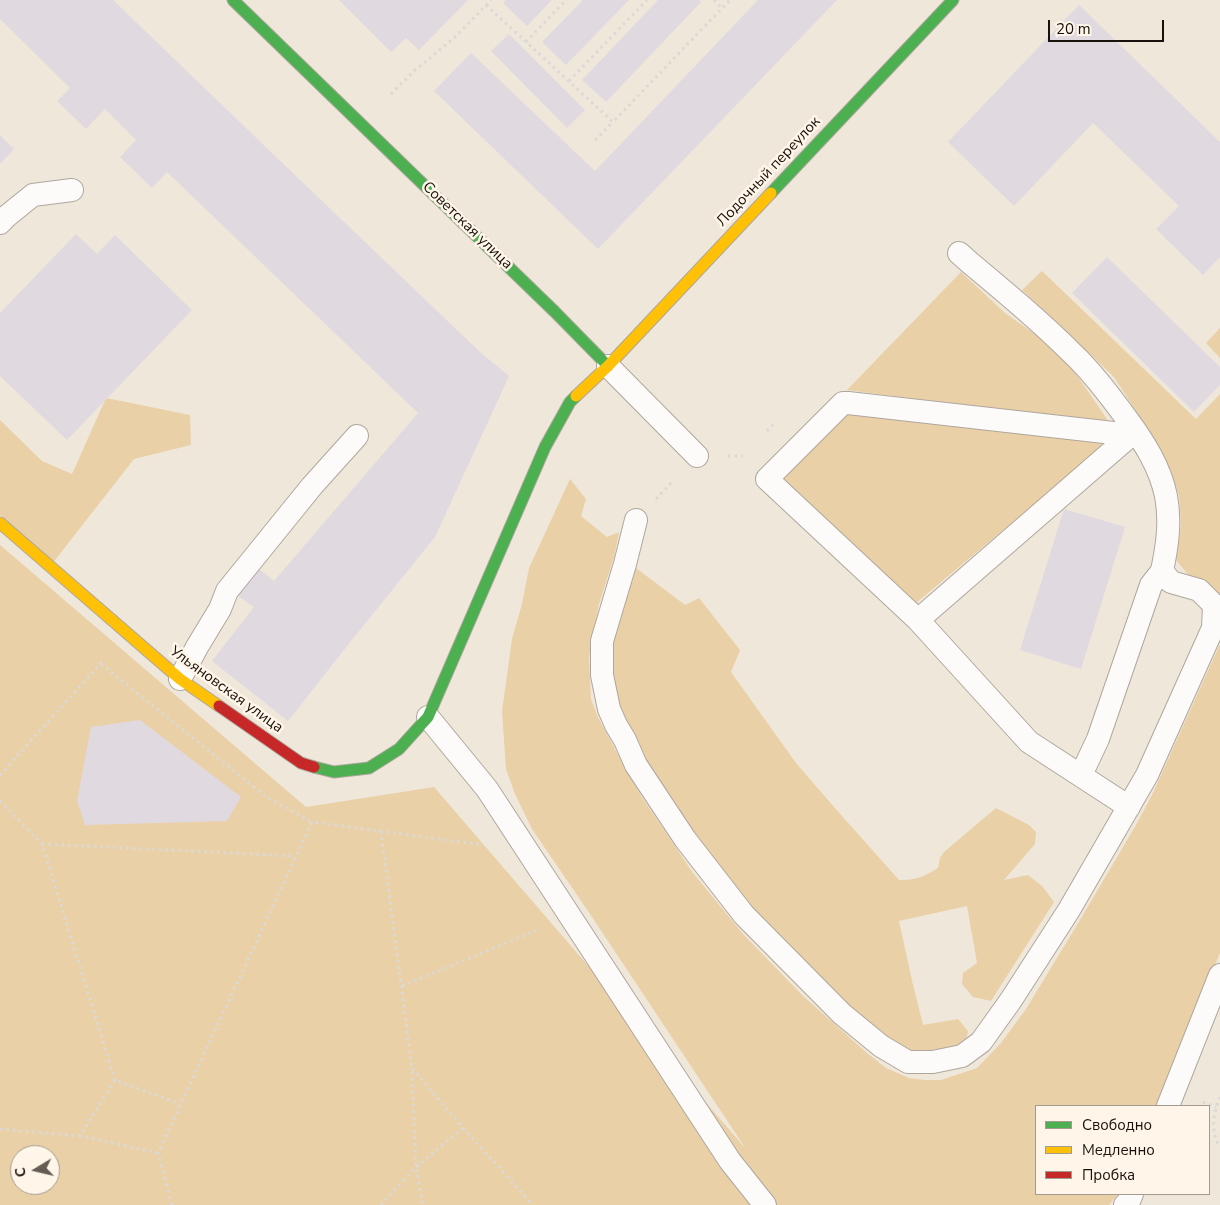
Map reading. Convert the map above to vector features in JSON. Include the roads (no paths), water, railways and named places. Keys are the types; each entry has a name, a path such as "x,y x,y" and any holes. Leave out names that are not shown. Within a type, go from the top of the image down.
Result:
{"street":[{"name":"Советская улица","path":"233,0 556,312 608,366"},
{"name":"Лодочный переулок","path":"428,717 545,447 570,402 608,366 952,0"},
{"name":"Ульяновская улица","path":"0,523 180,679 301,763 334,772 369,768 399,749 428,717"}],"lane":[{"path":"0,223 34,194 72,190"},
{"path":"960,253 1036,318 1076,356 1113,399 1134,434 1155,463 1166,496 1168,526 1162,571 1151,585 1098,740 1081,775"},
{"name":"Советская улица","path":"608,366 697,456"},
{"path":"1129,807 1029,742 918,620 767,479 843,403 1134,434"},
{"path":"918,620 1134,434"},
{"path":"180,679 220,609 227,591 312,486 357,436"},
{"path":"636,520 602,641 602,675 609,709 636,765 685,839 744,915 842,1014 881,1046 908,1062 933,1062 962,1056 981,1042 1011,1000 1069,910 1147,775 1213,628 1214,605 1199,590 1171,582 1162,571"},
{"path":"428,717 487,789 730,1160 765,1205"},
{"path":"1168,1105 1220,975"}]}
